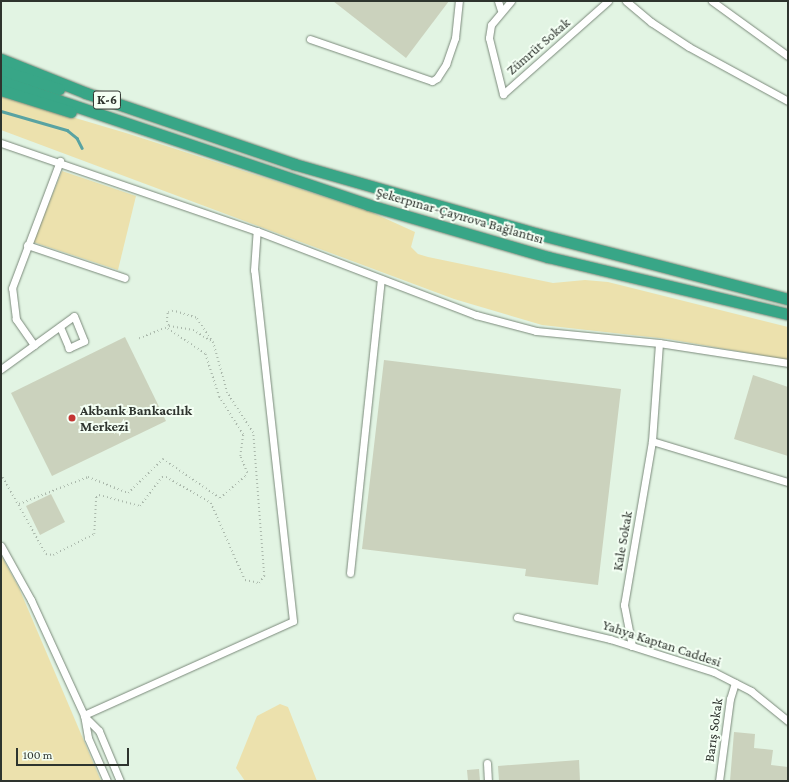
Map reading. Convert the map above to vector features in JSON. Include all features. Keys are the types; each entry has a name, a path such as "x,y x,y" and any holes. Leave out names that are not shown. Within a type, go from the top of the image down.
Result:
{"highway":[{"name":"K-6","path":"1,59 86,93 214,137"},
{"name":"K-6","path":"1,70 130,113 214,137"},
{"name":"K-6","path":"1,81 88,110 128,126"},
{"name":"K-6","path":"1,90 128,126"},
{"name":"Şekerpınar-Çayırova Bağlantısı","path":"128,126 370,204 548,257 788,314"},
{"name":"Şekerpınar-Çayırova Bağlantısı","path":"214,137 294,164 538,234 788,299"}],"street":[{"path":"310,39 432,81 438,78 453,45 460,1"},
{"path":"498,1 501,10 510,1"},
{"name":"Zümrüt Sokak","path":"501,10 491,25 489,38 503,94 608,1"},
{"path":"626,1 651,22 689,47 788,101"},
{"path":"712,1 788,56"},
{"path":"1,143 60,161 257,231 381,280 476,315 536,331 659,343 788,363"},
{"path":"34,345 16,319 12,288 60,161"},
{"path":"84,715 293,621 254,270 257,231"},
{"path":"27,245 125,278"},
{"path":"350,573 381,280"},
{"path":"1,369 60,327"},
{"name":"Kale Sokak","path":"632,646 624,605 652,441 659,343"},
{"path":"652,441 788,482"},
{"path":"1,546 31,600 84,715 88,738 107,781"},
{"name":"Yahya Kaptan Caddesi","path":"517,618 632,646 714,672 751,691 786,717"},
{"name":"Barış Sokak","path":"720,781 730,698 735,683"},
{"path":"84,715 99,731 120,781"},
{"path":"487,763 488,781"}],"path":[{"path":"1,474 46,554 53,555 94,534 96,497 99,495 140,506 162,477 166,477 211,503 246,580 260,583 263,580 253,433 227,393 211,341 196,318 173,311 168,313 167,321 169,326 193,330 211,341"},
{"path":"19,504 88,477 128,493 163,459 220,498 245,476 247,473 240,456 243,435 219,397 205,354 166,328 139,339"}],"shaded area":[{"path":"1,96 126,133 371,212 415,232 411,247 418,254 428,257 553,283 585,280 608,282 788,327 788,360 668,339 542,325 454,299 1,130"},
{"path":"62,171 136,196 118,270 33,242"},
{"path":"1,555 19,588 101,781 1,781"},
{"path":"280,704 288,707 317,781 245,781 236,768 257,716"}],"building":[{"path":"333,1 449,1 406,58"},
{"path":"125,337 166,421 52,476 11,393"},
{"path":"384,360 621,389 598,585 525,576 526,569 362,549"},
{"path":"753,375 788,387 788,456 734,439"},
{"path":"51,494 65,522 40,535 26,506"},
{"path":"734,732 755,734 754,748 773,750 771,765 788,767 788,781 730,781"},
{"path":"579,760 580,781 499,781 498,766"},
{"path":"479,769 480,781 468,781 467,770"}],"waterway":[{"path":"1,111 67,130 77,138 82,148"}],"place":[{"name":"Akbank Bankacılık Merkezi","path":"72,418"}]}
